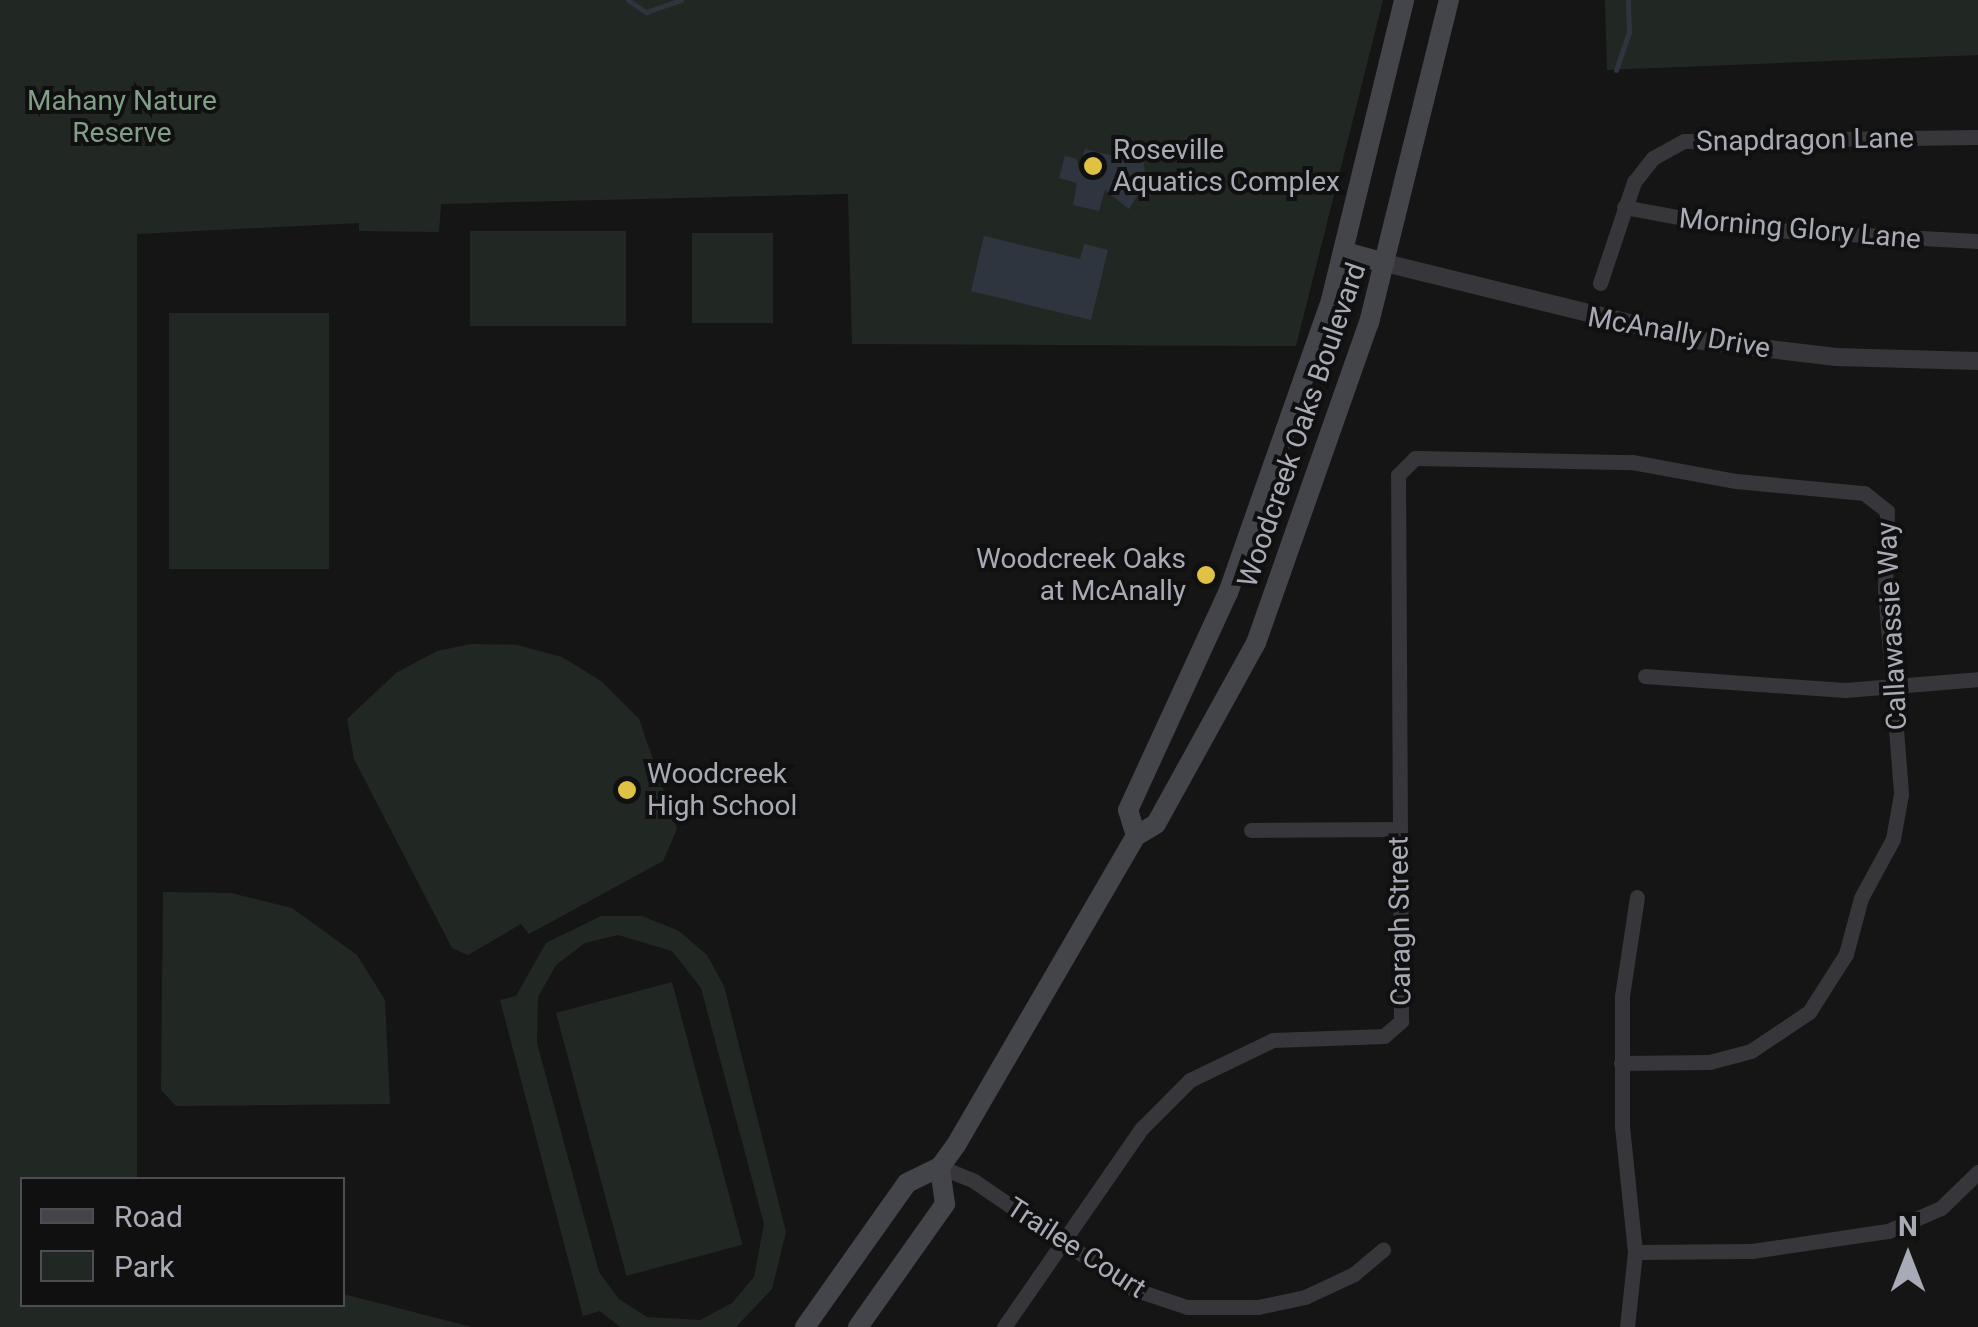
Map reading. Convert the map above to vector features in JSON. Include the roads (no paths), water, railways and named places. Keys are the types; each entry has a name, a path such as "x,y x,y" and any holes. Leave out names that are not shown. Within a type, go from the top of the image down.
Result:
{"main road":[{"name":"Woodcreek Oaks Boulevard","path":"1136,836 1128,810 1228,593 1345,252 1404,0"},
{"name":"Woodcreek Oaks Boulevard","path":"805,1327 907,1183 940,1167 1005,1068 1136,836 1156,824 1256,644 1342,410 1386,263 1449,0"},
{"path":"1345,252 1386,263"},
{"path":"858,1327 945,1204 940,1167"}],"street":[{"name":"Snapdragon Lane","path":"1600,282 1624,207 1641,171 1684,141 1978,137"},
{"name":"Morning Glory Lane","path":"1624,207 1736,228 1978,241"},
{"name":"McAnally Drive","path":"1386,263 1702,341 1836,358 1978,361"},
{"name":"Callawassie Way","path":"1404,464 1430,458 1609,460 1876,496 1887,511 1884,565 1899,818 1824,995 1792,1027 1740,1055 1622,1063"},
{"name":"Caragh Street","path":"1004,1327 1156,1110 1209,1067 1273,1040 1396,1032 1402,1021 1398,475 1404,464"},
{"path":"1645,676 1845,690 1978,679"},
{"path":"1252,830 1399,829"},
{"path":"1627,1327 1635,1252 1622,1063 1623,970 1637,897"},
{"name":"Trailee Court","path":"940,1167 974,1181 1153,1299 1225,1309 1305,1296 1354,1274 1383,1250"},
{"path":"1635,1252 1752,1251 1888,1230 1942,1208 1978,1172"}],"waterway":[{"path":"628,0 646,12 681,0"},
{"path":"1616,70 1629,32 1628,0"}],"place":[{"name":"Roseville Aquatics Complex","path":"1093,166"},
{"name":"Woodcreek Oaks at McAnally","path":"1206,575"},
{"name":"Woodcreek High School","path":"627,790"}],"park label":[{"name":"Mahany Nature Reserve","path":"122,117"}]}
